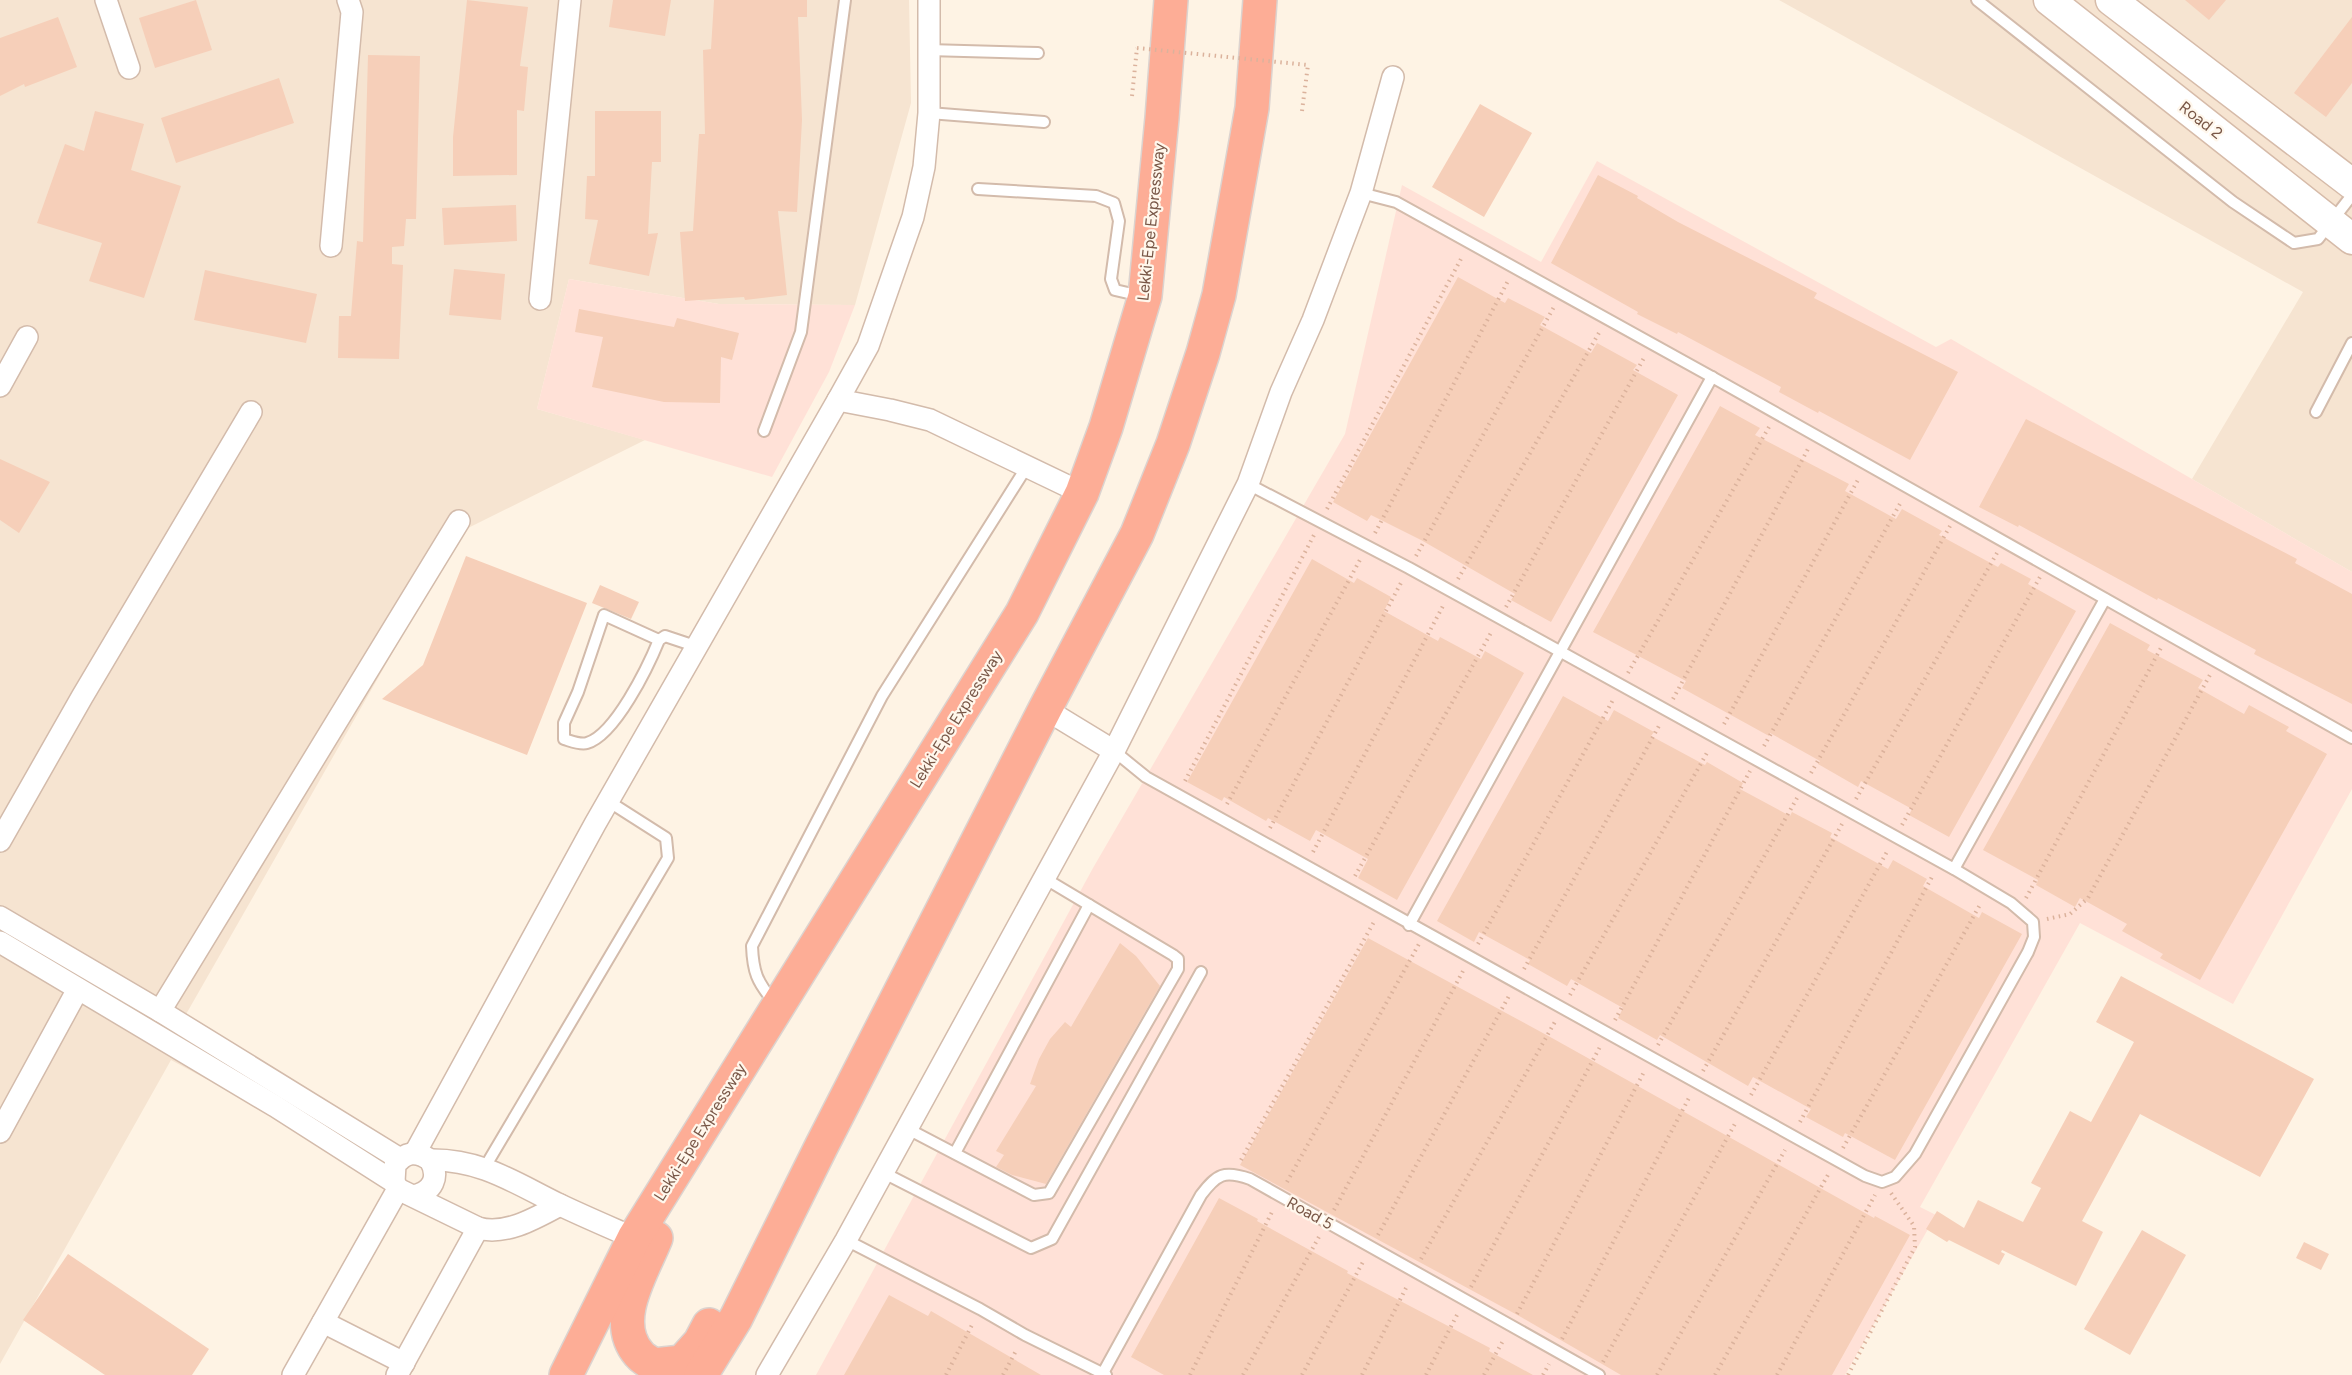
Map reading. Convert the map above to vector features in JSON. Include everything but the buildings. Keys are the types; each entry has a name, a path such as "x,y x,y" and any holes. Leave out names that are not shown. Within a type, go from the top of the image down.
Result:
{"highway":[{"name":"Lekki-Epe Expressway","path":"566,1375 634,1238 1022,613 1082,494 1106,427 1145,296 1171,0"},
{"path":"701,1375 736,1318 1045,709 1137,534 1173,444 1203,353 1219,295 1252,108 1260,0"},
{"path":"821,1147 782,1195 700,1342 682,1362 654,1365 639,1355 627,1333 628,1306 658,1233 884,880 899,812"}],"street":[{"path":"106,0 129,68"},
{"path":"331,246 352,12 348,0"},
{"path":"540,299 570,0"},
{"path":"402,1189 393,1174 415,1157 608,801 868,346 913,217 924,167 929,113 929,0"},
{"name":"Road 2","path":"2049,0 2342,231"},
{"path":"2111,0 2352,184"},
{"path":"767,1375 846,1240 1114,751 1248,484 1281,392 1312,320 1361,193 1393,77"},
{"path":"0,386 27,337"},
{"path":"838,400 930,420 1082,494"},
{"path":"0,841 250,412"},
{"path":"160,1011 459,521"},
{"path":"1045,709 1114,751"},
{"path":"0,917 415,1157 436,1175 434,1184 429,1190 402,1189"},
{"path":"0,942 275,1106 402,1189 478,1228 490,1232 515,1226 560,1205"},
{"path":"0,1132 78,989"},
{"path":"415,1157 449,1159 485,1167 560,1205 634,1238"},
{"path":"293,1375 402,1189"},
{"path":"323,1322 401,1369 478,1228"}],"lane":[{"path":"764,431 801,332 845,0"},
{"path":"1977,0 2233,202 2294,243 2318,239 2342,231 2352,195"},
{"path":"928,50 1038,53"},
{"path":"929,113 1044,122"},
{"path":"978,189 1096,196 1114,203 1119,221 1111,279 1115,291 1145,296"},
{"path":"1361,193 1396,202 1712,377 2352,738"},
{"path":"2316,412 2352,343"},
{"path":"1409,925 1712,377"},
{"path":"778,1007 759,985 752,966 752,946 882,696 1026,468"},
{"path":"1114,751 1146,777 1409,925 1865,1176 1882,1182 1896,1177 1915,1154 2028,952 2034,937 2032,922 1954,868 1561,651 1299,509 1248,484"},
{"path":"1954,868 2105,599"},
{"path":"659,640 604,615 578,692 564,723 564,739 584,744 597,739 625,705 659,640 665,636 698,646"},
{"path":"485,1167 668,858 666,838 608,801"},
{"path":"906,1128 1034,1195 1049,1193 1178,969 1178,959 1173,955 1044,878"},
{"path":"954,1153 1089,905"},
{"path":"882,1172 1031,1248 1052,1239 1201,972"},
{"path":"846,1240 980,1309 1025,1335 1104,1374 1201,1195 1209,1184 1222,1174 1234,1173"},
{"name":"Road 5","path":"1234,1173 1250,1179 1598,1374"}],"path":[{"path":"1132,96 1137,48 1308,65 1302,111"},
{"path":"1243,1375 1621,684 1777,414"},
{"path":"1302,1375 1816,436"},
{"path":"1362,1375 1415,1272 1867,464"},
{"path":"1426,1375 1756,760 1909,488"},
{"path":"1484,1375 1651,1058 1956,515"},
{"path":"1544,1375 1696,1083 2004,542"},
{"path":"1598,1374 2046,566"},
{"path":"2019,911 2168,635"},
{"path":"2032,922 2070,914 2088,898 2217,662"},
{"path":"1657,1375 1792,1136 1941,861"},
{"path":"1715,1375 1988,890"},
{"path":"1234,1173 1381,909"},
{"path":"1190,1375 1280,1196 1425,933"},
{"path":"1777,1375 1882,1182 1914,1226 1915,1247 1848,1375"},
{"path":"946,1375 980,1309"},
{"path":"1003,1375 1025,1335"}],"shaded area":[{"path":"0,0 909,0 911,103 855,305 719,304 569,279 537,409 645,440 462,531 185,1016 230,1042 227,1052 208,1080 171,1060 0,1364"},
{"path":"1779,0 2352,0 2352,572 2192,479 2303,292"},
{"path":"1597,161 1936,347 1951,339 2352,572 2352,789 2233,1004 2080,923 1920,1207 1936,1215 1845,1375 816,1375 1093,868 1345,434 1402,185 1541,262"},
{"path":"569,279 719,304 855,305 829,372 772,477 537,409"}]}
